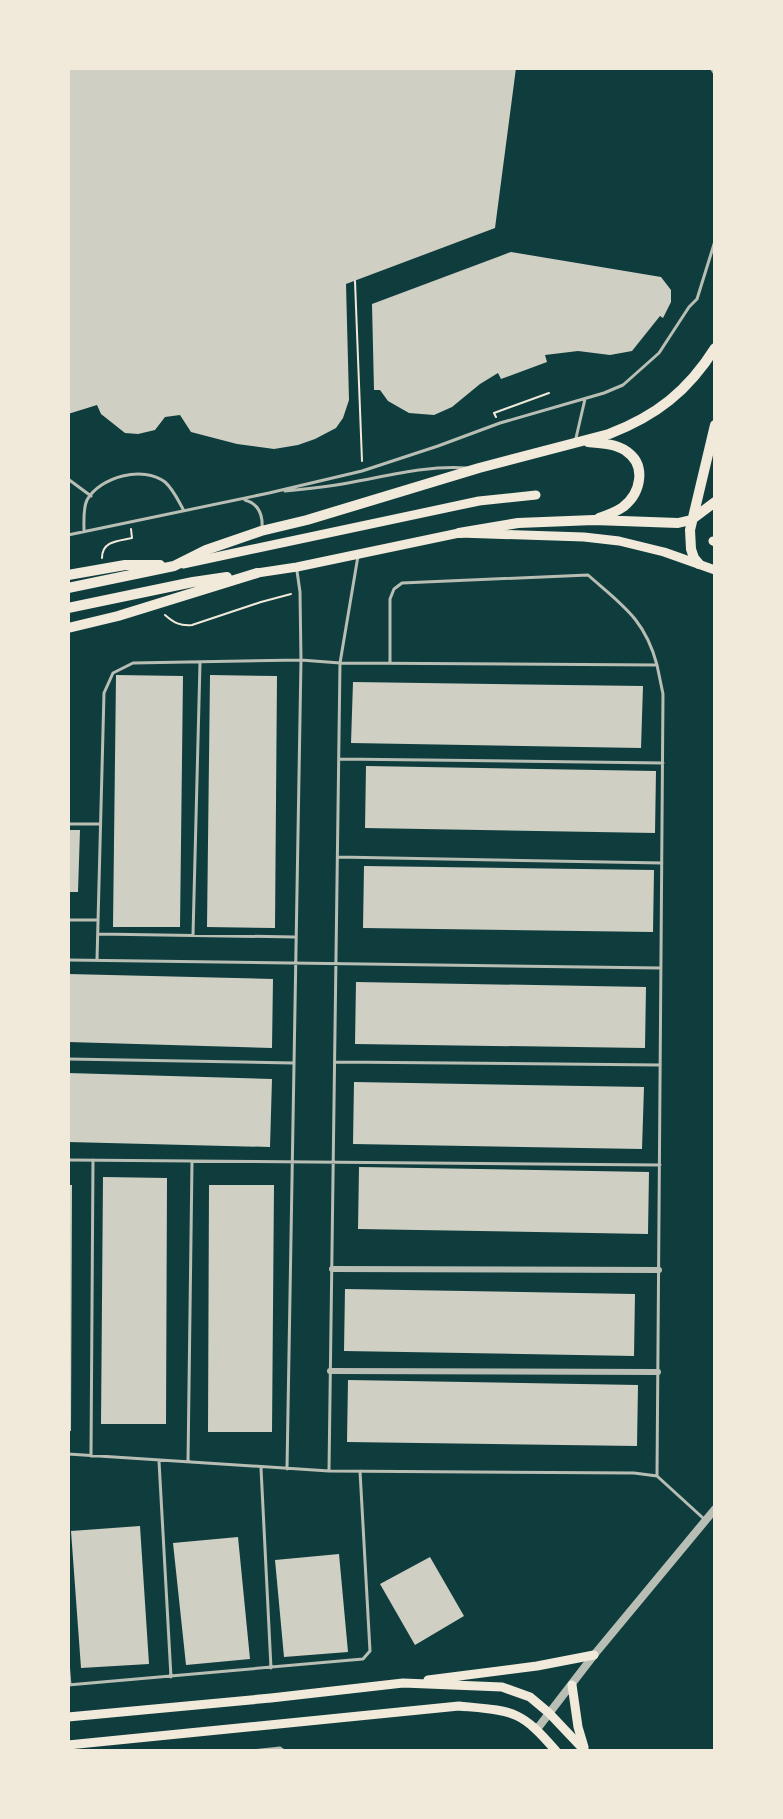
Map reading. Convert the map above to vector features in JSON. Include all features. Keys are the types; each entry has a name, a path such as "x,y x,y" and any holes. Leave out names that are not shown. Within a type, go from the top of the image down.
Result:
{"main road":[{"path":"68,575 125,565 174,566 206,550 261,531 609,434 628,427 683,390 715,348"},
{"path":"699,564 690,544 691,520 715,425"},
{"path":"575,442 593,442 623,449 639,469 640,480 627,504 612,514 594,520"},
{"path":"68,588 479,501 536,495"},
{"path":"68,608 518,523 594,520 667,523 691,520 715,502"},
{"path":"459,533 619,541 654,549 715,570"},
{"path":"68,628 118,616 257,573"},
{"path":"68,1717 403,1683 537,1666 594,1655"},
{"path":"403,1683 502,1687 530,1697 585,1751"},
{"path":"572,1685 585,1751"},
{"path":"68,1745 459,1706 503,1710 522,1717 556,1751"}],"street":[{"path":"332,1269 659,1270"},
{"path":"330,1371 658,1372"},
{"path":"537,1729 715,1509"}],"lane":[{"path":"711,68 715,74"},
{"path":"68,535 362,471 500,423 623,385 659,353 697,299 715,241"},
{"path":"575,442 585,399"},
{"path":"269,493 345,484 419,469 479,468"},
{"path":"84,531 86,503 100,485 118,476 146,475 164,481 184,510"},
{"path":"68,479 91,496"},
{"path":"241,499 257,507 262,515 261,531"},
{"path":"329,1471 340,663 359,553"},
{"path":"287,1469 301,660 297,567"},
{"path":"390,663 390,599 394,589 402,583 588,575 633,614 650,642 663,694 657,1476"},
{"path":"97,960 104,693 113,673 133,663 301,660 340,663 657,665"},
{"path":"193,935 200,662"},
{"path":"339,759 663,763"},
{"path":"68,824 101,824"},
{"path":"337,857 662,863"},
{"path":"68,920 98,920"},
{"path":"98,934 295,937"},
{"path":"68,960 661,968"},
{"path":"68,1059 293,1063"},
{"path":"334,1061 660,1065"},
{"path":"68,1160 660,1165"},
{"path":"91,1456 93,1160"},
{"path":"188,1462 192,1161"},
{"path":"68,1454 329,1471 634,1473 657,1476 706,1521"},
{"path":"159,1460 171,1677"},
{"path":"261,1467 271,1668"},
{"path":"68,1662 69,1685 363,1659 370,1651 360,1471"},
{"path":"251,1751 280,1748 284,1751"}],"path":[{"path":"355,281 362,471"},
{"path":"500,423 494,413 549,393"},
{"path":"105,563 101,554 105,545 132,538 129,523"},
{"path":"173,622 192,625 300,592"}],"building":[{"path":"68,68 516,68 495,228 346,284 349,400 336,428 315,439 274,449 237,444 191,432 180,415 165,417 155,430 138,434 125,433 101,414 97,405 68,414"},
{"path":"511,252 661,277 671,290 671,302 663,318 660,316 632,351 610,355 578,351 545,355 547,362 501,379 498,373 452,407 434,415 409,413 388,401 380,390 374,390 372,304"},
{"path":"116,675 183,676 180,927 113,927"},
{"path":"210,675 277,676 275,928 207,927"},
{"path":"353,682 643,686 641,748 351,743"},
{"path":"366,766 656,771 655,833 365,828"},
{"path":"68,830 80,830 78,892 68,892"},
{"path":"364,866 654,870 653,932 363,928"},
{"path":"68,974 273,979 272,1048 68,1042"},
{"path":"356,982 646,987 645,1048 355,1044"},
{"path":"68,1073 272,1079 270,1147 68,1142"},
{"path":"354,1082 644,1087 642,1149 353,1144"},
{"path":"359,1167 649,1172 648,1234 358,1229"},
{"path":"103,1177 167,1178 166,1424 101,1424"},
{"path":"68,1185 72,1185 71,1431 68,1431"},
{"path":"209,1185 274,1185 272,1432 208,1432"},
{"path":"345,1289 635,1294 634,1356 344,1351"},
{"path":"348,1380 638,1385 637,1446 347,1442"},
{"path":"140,1526 149,1664 81,1668 71,1531"},
{"path":"238,1537 250,1659 186,1665 173,1543"},
{"path":"339,1554 348,1652 284,1657 275,1560"},
{"path":"430,1557 464,1616 415,1645 380,1584"}]}
